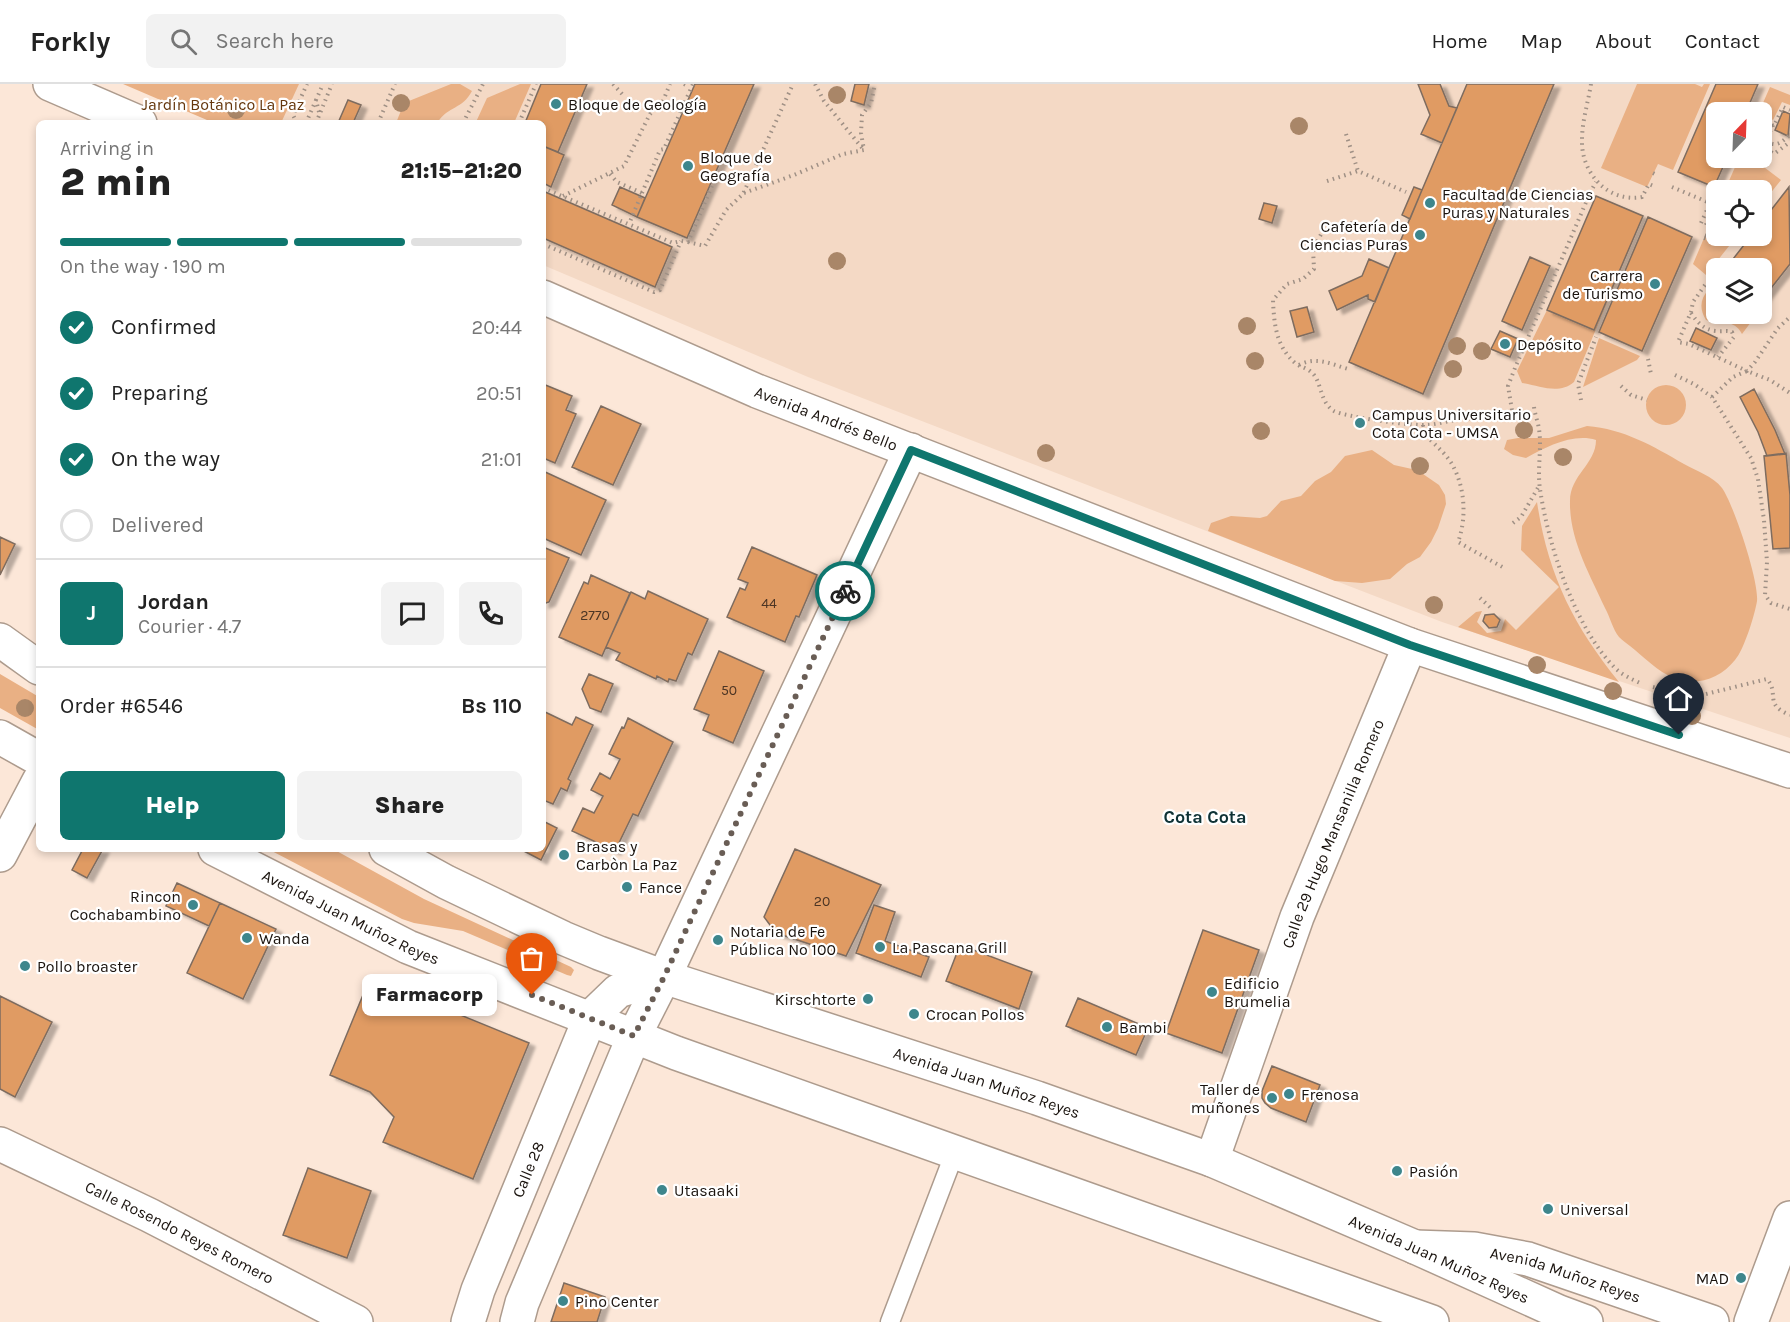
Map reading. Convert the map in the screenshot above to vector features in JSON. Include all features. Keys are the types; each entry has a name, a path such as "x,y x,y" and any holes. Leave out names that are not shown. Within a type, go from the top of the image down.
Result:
{"main road":[{"path":"50,84 133,120"},
{"name":"Avenida Andrés Bello","path":"546,298 757,391 1410,645 1790,771"},
{"path":"517,1322 522,1304 634,1036 664,977 911,450"},
{"path":"0,640 36,666"},
{"name":"Calle 29 Hugo Mansanilla Romero","path":"1212,1160 1297,917 1410,645"},
{"path":"0,738 36,757"},
{"path":"0,855 36,787"},
{"name":"Avenida Juan Muñoz Reyes","path":"221,852 408,947 634,1036"},
{"name":"Avenida Juan Muñoz Reyes","path":"391,852 446,882 563,938 664,977 1037,1098 1212,1160 1586,1322"},
{"path":"590,1018 618,991 664,977"},
{"name":"Calle 28","path":"468,1322 478,1290 590,1018"},
{"path":"634,1036 676,1053 1432,1322"},
{"name":"Calle Rosendo Reyes Romero","path":"0,1144 149,1215 356,1322"},
{"path":"1751,1322 1790,1218"},
{"name":"Avenida Muñoz Reyes","path":"1415,1247 1474,1249 1528,1259 1712,1322"}],"lane":[{"path":"890,1322 955,1152"}],"path":[{"path":"295,120 293,116 307,84"},
{"path":"307,120 323,84"},
{"path":"317,120 332,84"},
{"path":"379,120 395,84"},
{"path":"465,120 483,84"},
{"path":"520,120 536,84"},
{"path":"613,84 623,95"},
{"path":"563,196 624,166 650,114 663,101 670,84"},
{"path":"629,224 660,150 664,149 693,84"},
{"path":"546,189 673,243 681,241 705,246 726,210 743,194 793,84"},
{"path":"815,84 824,101 864,150"},
{"path":"864,150 861,133 862,116 871,103 875,84"},
{"path":"1591,84 1584,111 1581,141 1585,158 1596,182 1608,191 1631,199 1642,197 1649,184 1656,187"},
{"path":"316,100 320,113"},
{"path":"1790,110 1783,107 1766,141 1773,146 1778,145 1790,135"},
{"path":"1346,134 1358,171"},
{"path":"1772,153 1774,154 1790,142"},
{"path":"743,194 843,154 864,150"},
{"path":"1327,180 1358,171 1406,192"},
{"path":"610,174 617,182 642,193"},
{"path":"688,242 717,174"},
{"path":"1512,410 1508,386 1596,182"},
{"path":"1672,188 1709,207 1703,224"},
{"path":"1352,223 1325,226 1313,249 1314,269 1303,279 1287,284 1273,300 1274,324 1281,347 1299,365 1314,373 1327,404 1335,412 1380,421 1423,424 1464,417 1476,419"},
{"path":"546,244 654,292 660,290 681,241"},
{"path":"1705,285 1693,302 1678,342 1689,344 1770,380 1790,393"},
{"path":"1684,305 1691,310 1699,325 1716,331 1732,332 1734,337 1718,357"},
{"path":"1712,397 1732,377 1747,370 1755,362 1778,328 1790,317"},
{"path":"1581,400 1578,384 1596,337"},
{"path":"1648,359 1650,374"},
{"path":"1299,365 1306,361 1316,360 1348,369"},
{"path":"1675,375 1694,384 1712,397 1751,458 1758,479 1767,562 1765,595 1771,603 1790,609"},
{"path":"1621,387 1631,395 1647,400"},
{"path":"1534,407 1539,436 1539,486 1550,540 1582,619 1616,668 1625,676 1643,684 1684,694 1711,693 1767,679 1770,683 1773,704 1780,711 1790,715"},
{"path":"1423,424 1422,432 1452,464 1461,491 1464,518 1458,542 1506,569"},
{"path":"1513,523 1521,517 1539,486"},
{"path":"1480,598 1492,609"}],"shaded area":[{"name":"Campus Universitario Cota Cota - UMSA","path":"125,84 1790,84 1790,738 1442,622 808,377 546,266 546,120 208,120"}],"green space":[{"name":"Jardín Botánico La Paz","path":"123,84 299,84 282,120 207,120"},
{"path":"451,84 460,84 472,91 464,101 440,120 397,120 404,103"},
{"path":"520,84 531,84 515,120 477,120 487,98"},
{"path":"1637,84 1695,84 1702,87 1704,84 1710,84 1673,170 1658,164 1647,187 1601,168"},
{"path":"1770,87 1790,95 1790,105 1782,102 1773,120 1772,102 1763,102"},
{"path":"1735,168 1765,168 1781,180 1772,191 1772,180 1729,180"},
{"path":"1596,196 1643,216 1574,382 1556,389 1522,383 1517,371 1547,310"},
{"path":"1706,233 1706,246 1729,246 1720,258 1706,258 1706,275 1693,264"},
{"path":"1706,293 1706,320 1702,312"},
{"path":"1731,324 1750,324 1742,334"},
{"path":"1599,338 1640,356 1637,360 1583,387"},
{"path":"1666,385 1680,391 1686,405 1680,419 1666,425 1652,419 1646,405 1652,391"},
{"path":"1587,426 1613,431 1649,445 1714,480 1727,497 1750,561 1757,601 1749,632 1735,660 1722,672 1707,680 1682,681 1668,675 1656,668 1615,631 1577,543 1571,515 1571,492 1592,456 1596,440 1578,438 1569,440 1526,458 1513,455 1504,449 1507,440 1549,438"},
{"path":"1372,450 1394,465 1423,474 1439,485 1445,495 1446,504 1431,542 1420,557 1407,564 1390,579 1362,583 1335,581 1208,531 1211,523 1231,516 1260,518 1267,516 1281,501 1301,496 1315,481 1331,472 1345,456"},
{"path":"1537,502 1548,553 1565,598 1588,640 1619,682 1458,627 1476,612 1482,611 1477,622 1487,633 1501,631 1505,619 1516,630 1559,587 1521,550 1522,526"},
{"path":"0,674 36,695 36,728 0,708"},
{"path":"274,852 338,852 424,899 574,970 571,976 567,975 463,931 402,919"}],"building":[{"name":"Bloque de Geología","path":"541,84 587,84 558,152 546,147 546,120 526,120"},
{"name":"Bloque de Geografía","path":"695,84 754,84 687,238 637,217"},
{"path":"855,84 869,84 864,105 851,101"},
{"path":"1418,84 1440,84 1449,106 1457,108 1442,143 1421,134 1430,115"},
{"name":"Facultad de Ciencias Puras y Naturales","path":"1467,84 1554,84 1423,394 1349,362"},
{"path":"1716,84 1758,84 1750,102 1708,102"},
{"path":"348,100 361,105 354,120 339,120"},
{"path":"1706,107 1706,168 1723,168 1717,180 1706,180 1706,184 1678,172"},
{"path":"1783,111 1790,114 1788,136 1775,130"},
{"path":"546,147 564,155 551,187 546,184"},
{"path":"620,187 645,198 637,217 612,205"},
{"path":"1414,187 1422,190 1410,219 1402,215"},
{"path":"1789,187 1790,264 1772,287 1772,258 1734,258 1743,246 1772,246 1772,209"},
{"path":"546,192 672,247 655,287 546,239"},
{"path":"1596,196 1643,216 1594,330 1547,310"},
{"path":"1264,203 1277,206 1272,223 1259,219"},
{"path":"1648,217 1692,237 1642,351 1599,332"},
{"path":"1530,257 1550,266 1522,330 1502,321"},
{"path":"1369,259 1389,268 1375,302 1368,299 1368,295 1337,310 1329,291 1362,276"},
{"path":"1307,307 1314,332 1297,337 1290,311"},
{"path":"1696,328 1717,338 1711,350 1690,341"},
{"name":"Depósito","path":"1500,331 1518,339 1510,357 1491,349"},
{"path":"546,385 572,396 566,410 576,414 555,463 546,459"},
{"path":"1754,389 1785,454 1767,456 1758,432 1740,397"},
{"path":"601,406 641,424 613,485 572,467"},
{"path":"1786,453 1790,495 1790,548 1773,549 1764,456"},
{"path":"546,472 606,500 581,555 546,539"},
{"path":"0,537 15,544 0,575"},
{"path":"752,547 817,575 799,617 796,616 785,642 727,617 740,588 745,590 748,583 738,579"},
{"path":"546,548 569,558 549,602 546,603"},
{"path":"591,575 630,593 602,656 559,637 584,582 588,584"},
{"path":"648,591 708,619 692,655 688,653 676,681 669,679 668,682 657,676 656,679 616,660 620,653 606,647 631,592 645,599"},
{"path":"1494,614 1500,620 1497,627 1489,628 1483,621 1485,615"},
{"path":"719,651 764,671 733,743 703,730 709,715 694,709"},
{"path":"589,674 613,684 601,712 590,708 582,689"},
{"path":"546,712 572,725 576,717 593,725 568,779 571,781 567,791 561,788 553,804 546,801"},
{"path":"628,718 673,742 638,816 633,814 615,851 572,831 583,808 594,813 603,796 591,790 600,773 610,779 620,759 609,754"},
{"path":"546,822 557,828 546,850"},
{"path":"795,849 881,885 846,956 776,933 764,917"},
{"path":"81,852 101,852 87,878 72,870"},
{"path":"526,852 545,852 541,860"},
{"name":"Rincon Cochabambino","path":"177,883 220,903 209,926 166,906"},
{"path":"220,903 276,929 243,999 187,973"},
{"name":"La Pascana Grill","path":"874,905 895,912 885,941 929,957 921,977 856,953"},
{"name":"Edificio Brumelia","path":"1203,930 1259,950 1222,1053 1166,1033"},
{"path":"960,945 1032,972 1019,1009 946,981"},
{"path":"370,978 529,1043 473,1179 383,1142 394,1117 370,1092 330,1075"},
{"path":"0,996 52,1022 15,1097 0,1089"},
{"name":"Bambi","path":"1078,998 1148,1028 1136,1055 1066,1026"},
{"name":"Frenosa","path":"1272,1066 1320,1085 1306,1122 1271,1108 1265,1103 1262,1091"},
{"path":"308,1168 371,1191 347,1258 283,1235"},
{"path":"564,1283 605,1297 597,1322 551,1322"}],"way so far":[{"path":"532,995 634,1036 664,977 845,591"}],"place":[{"name":"Bloque de Geología","path":"556,104"},
{"name":"Bloque de Geografía","path":"688,166"},
{"name":"Facultad de Ciencias Puras y Naturales","path":"1430,203"},
{"name":"Cafetería de Ciencias Puras","path":"1420,235"},
{"name":"Carrera de Turismo","path":"1655,284"},
{"name":"Depósito","path":"1505,344"},
{"name":"Campus Universitario Cota Cota - UMSA","path":"1360,423"},
{"name":"Brasas y Carbòn La Paz","path":"564,855"},
{"name":"Fance","path":"627,887"},
{"name":"Rincon Cochabambino","path":"193,905"},
{"name":"Wanda","path":"247,938"},
{"name":"Notaria de Fe Pública No 100","path":"718,940"},
{"name":"La Pascana Grill","path":"880,947"},
{"name":"Pollo broaster","path":"25,966"},
{"name":"Edificio Brumelia","path":"1212,992"},
{"name":"Farmacorp","path":"532,995"},
{"name":"Kirschtorte","path":"868,999"},
{"name":"Crocan Pollos","path":"914,1014"},
{"name":"Bambi","path":"1107,1027"},
{"name":"Frenosa","path":"1289,1094"},
{"name":"Taller de muñones","path":"1272,1098"},
{"name":"Pasión","path":"1397,1171"},
{"name":"Utasaaki","path":"662,1190"},
{"name":"Universal","path":"1548,1209"},
{"name":"MAD","path":"1741,1278"},
{"name":"Pino Center","path":"563,1301"}],"district":[{"name":"Cota Cota","path":"1205,817"}],"route":[{"path":"845,591 911,450 1410,645 1679,735"}]}
